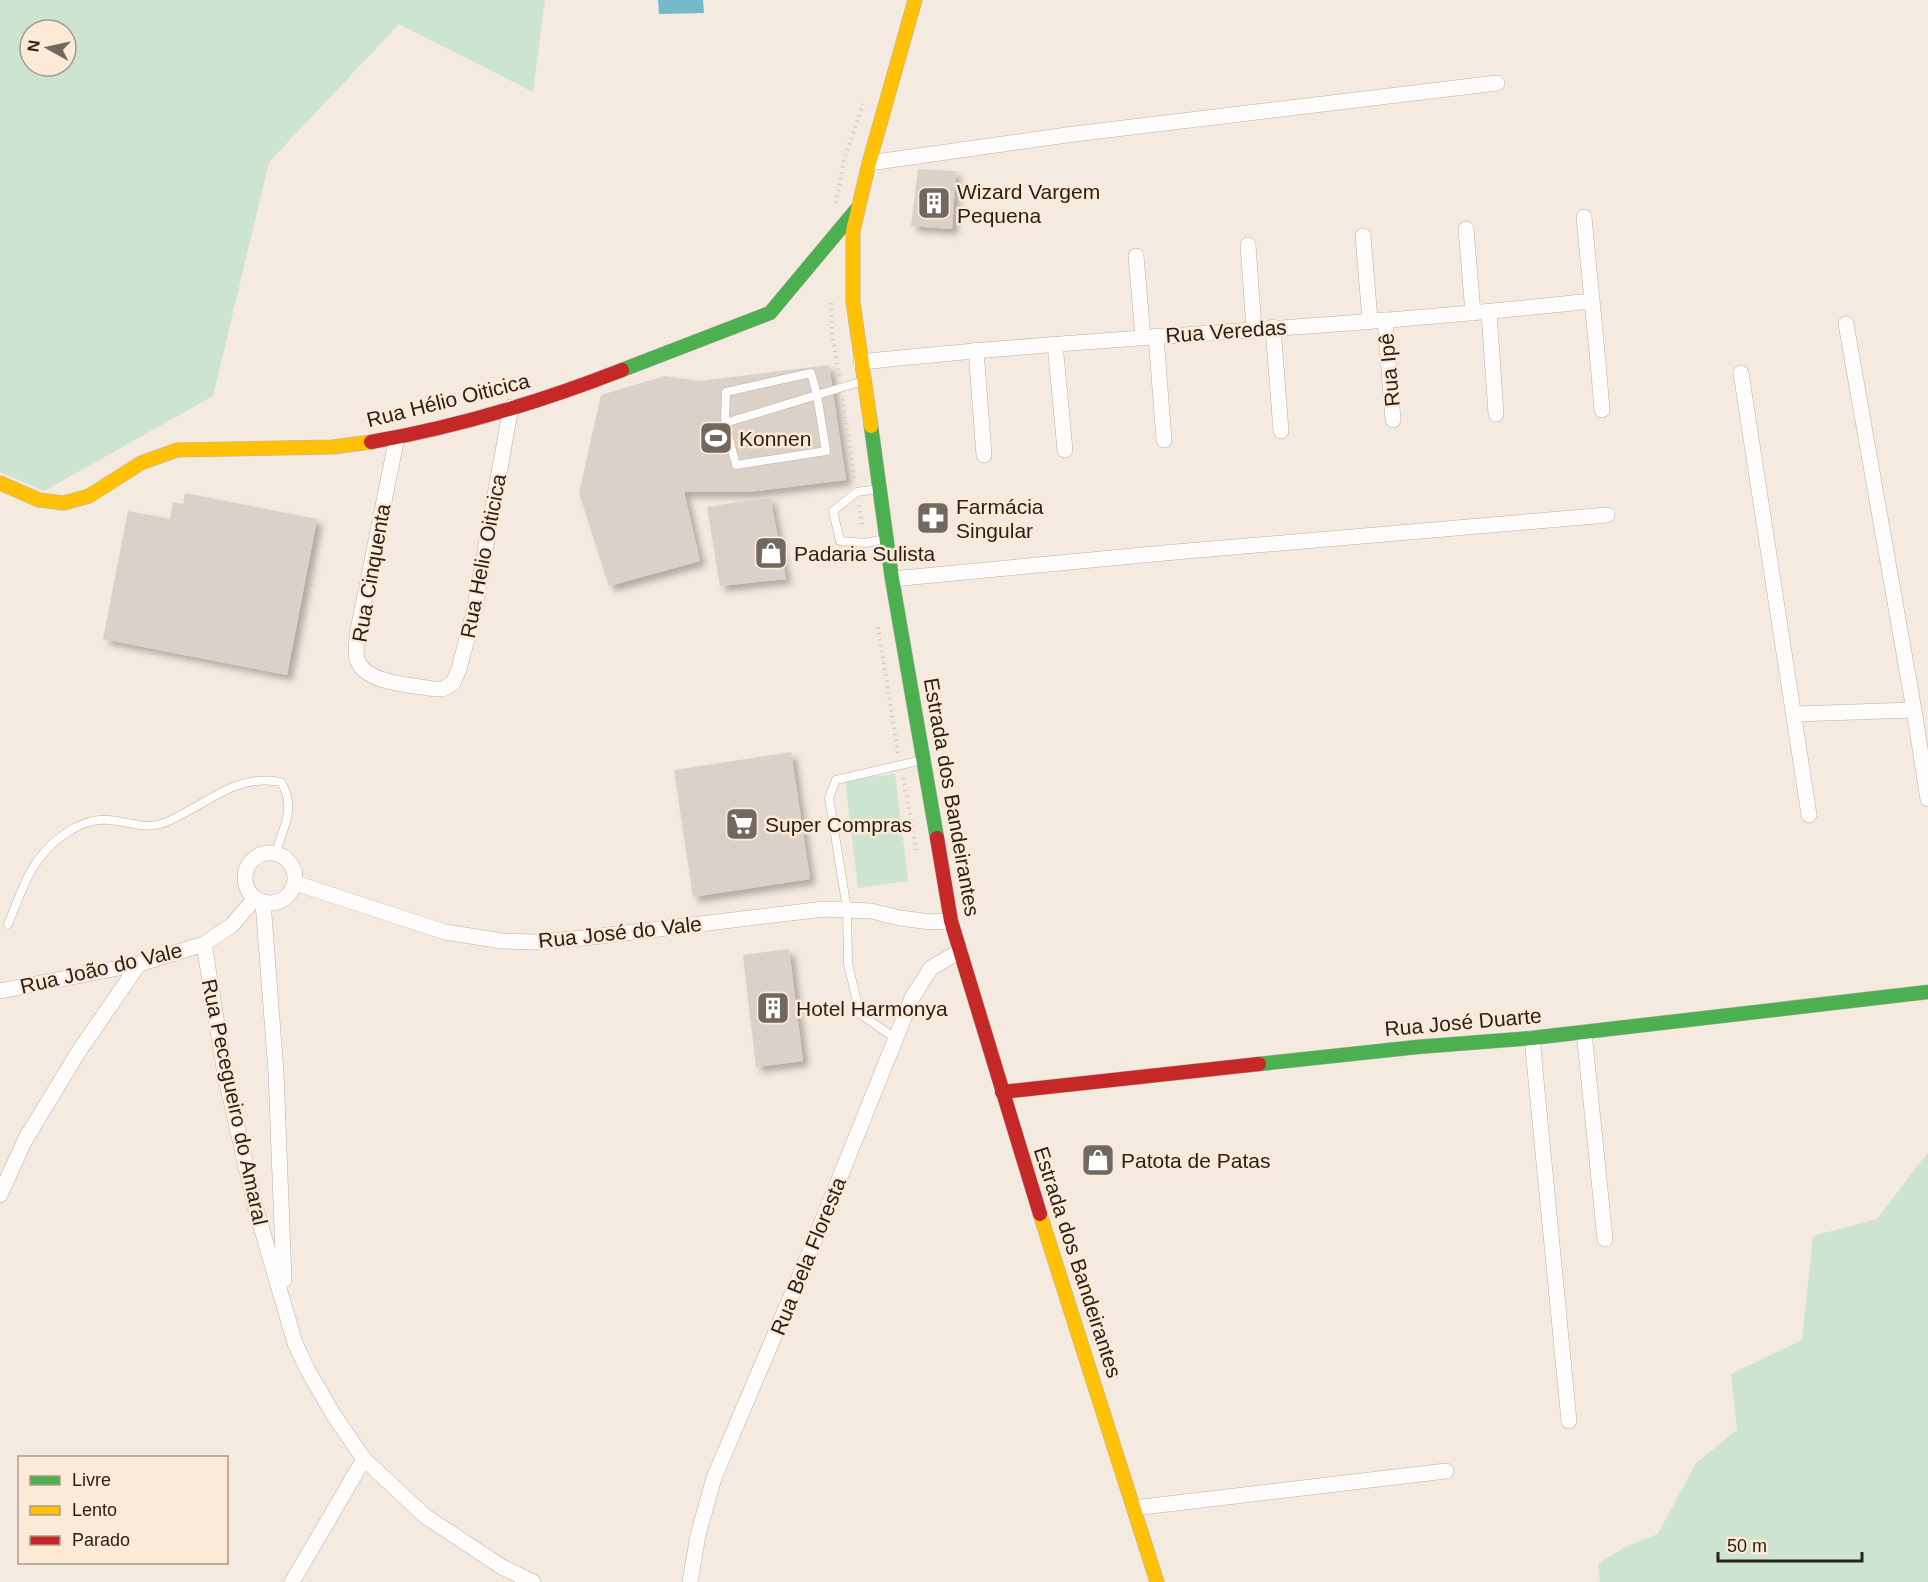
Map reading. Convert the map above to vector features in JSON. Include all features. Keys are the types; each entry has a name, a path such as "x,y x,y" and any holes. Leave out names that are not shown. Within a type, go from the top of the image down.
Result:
{"street":[{"name":"Estrada dos Bandeirantes","path":"915,0 869,163 853,231 852,282 892,579 951,921 1002,1092 1157,1582"},
{"path":"869,163 1074,134 1497,83"},
{"name":"Rua Hélio Oiticica","path":"0,483 39,500 64,503 89,496 141,463 177,450 333,447 397,437 571,390 770,314 858,207"},
{"path":"1584,218 1591,300 1596,323 1602,410"},
{"path":"1466,229 1496,414"},
{"name":"Rua Ipê","path":"1363,236 1393,420"},
{"path":"1248,245 1254,329"},
{"path":"1136,256 1164,440"},
{"name":"Rua Veredas","path":"861,362 976,350 1481,313 1591,300"},
{"path":"1846,324 1928,799"},
{"path":"1273,327 1281,431"},
{"path":"1055,344 1065,450"},
{"path":"976,350 984,455"},
{"path":"1741,373 1809,815"},
{"name":"Rua Helio Oiticica","path":"434,689 443,689 453,683 459,669 474,612 511,407"},
{"name":"Rua Cinquenta","path":"397,437 357,635 356,657 365,673 377,678 434,689"},
{"path":"892,579 1607,515"},
{"path":"1795,714 1914,710"},
{"path":"259,900 271,903 287,897 292,890 295,874 287,860 275,854 258,857 248,868 246,884 259,900 276,1072 281,1221 288,1316"},
{"name":"Rua José do Vale","path":"295,883 445,932 502,941 535,942 584,938 824,909 847,909 930,922 951,921"},
{"name":"Rua João do Vale","path":"0,991 140,964 204,944 232,925 259,900"},
{"name":"Rua Pecegueiro do Amaral","path":"204,944 237,1129 255,1206 295,1343 307,1369 333,1414 364,1460 425,1516 502,1567 533,1582"},
{"name":"Rua Bela Floresta","path":"690,1582 698,1535 714,1479 813,1244 895,1038 922,980 931,968 960,951"},
{"path":"0,1195 25,1140 79,1052 140,964"},
{"name":"Rua José Duarte","path":"1002,1092 1417,1047 1532,1038 1928,992"},
{"path":"1584,1032 1605,1239"},
{"path":"1532,1038 1569,1421"},
{"path":"292,1582 364,1460"},
{"path":"1134,1508 1446,1471"}],"lane":[{"path":"811,373 826,451 736,465 725,423 726,392 811,373"},
{"path":"725,423 864,380"},
{"path":"879,489 857,492 833,511 840,541 865,543 886,538"},
{"path":"895,1038 860,1014 848,964 847,909 829,798 836,780 922,760"},
{"path":"8,924 34,866 56,840 81,824 102,819 136,826 156,826 173,820 217,795 251,781 265,779 281,782 288,794 290,805 275,854"}],"green space":[{"path":"0,0 545,0 533,92 399,24 269,162 213,396 44,491 0,472"},
{"path":"895,774 908,881 858,888 845,780"},
{"path":"1928,1152 1928,1582 1600,1582 1598,1564 1627,1546 1658,1534 1696,1463 1737,1430 1731,1374 1802,1340 1813,1236 1877,1219"}],"water":[{"path":"658,0 703,0 704,13 659,14"}],"building":[{"name":"Wizard Vargem Pequena","path":"918,169 956,171 952,229 911,226"},
{"name":"Konnen","path":"829,365 846,480 749,492 684,492 700,561 609,586 579,493 601,395 665,376 699,381"},
{"path":"185,493 317,519 287,675 103,639 128,511 170,519 173,502 183,504"},
{"path":"770,497 786,579 720,586 707,507"},
{"name":"Super Compras","path":"791,752 810,879 693,897 674,770"},
{"name":"Hotel Harmonya","path":"789,949 803,1061 756,1067 743,955"}],"traffic: fast":[{"path":"622,370 770,313 856,210"},
{"path":"871,426 892,579 937,838"},
{"path":"1259,1064 1417,1047 1532,1038 1928,992"}],"traffic: slow":[{"path":"871,426 853,302 853,231 869,163 915,0"},
{"path":"0,483 39,500 64,503 89,496 141,463 177,450 333,447 371,442"},
{"path":"1040,1214 1157,1582"}],"traffic: jam":[{"path":"371,442 435,429 499,412 622,370"},
{"path":"937,838 951,921 1040,1214"},
{"path":"1002,1092 1259,1064"}],"place":[{"name":"Wizard Vargem Pequena","path":"934,203"},
{"name":"Konnen","path":"716,438"},
{"name":"Farmácia Singular","path":"933,518"},
{"name":"Padaria Sulista","path":"771,553"},
{"name":"Super Compras","path":"742,824"},
{"name":"Hotel Harmonya","path":"773,1008"},
{"name":"Patota de Patas","path":"1098,1160"}]}
